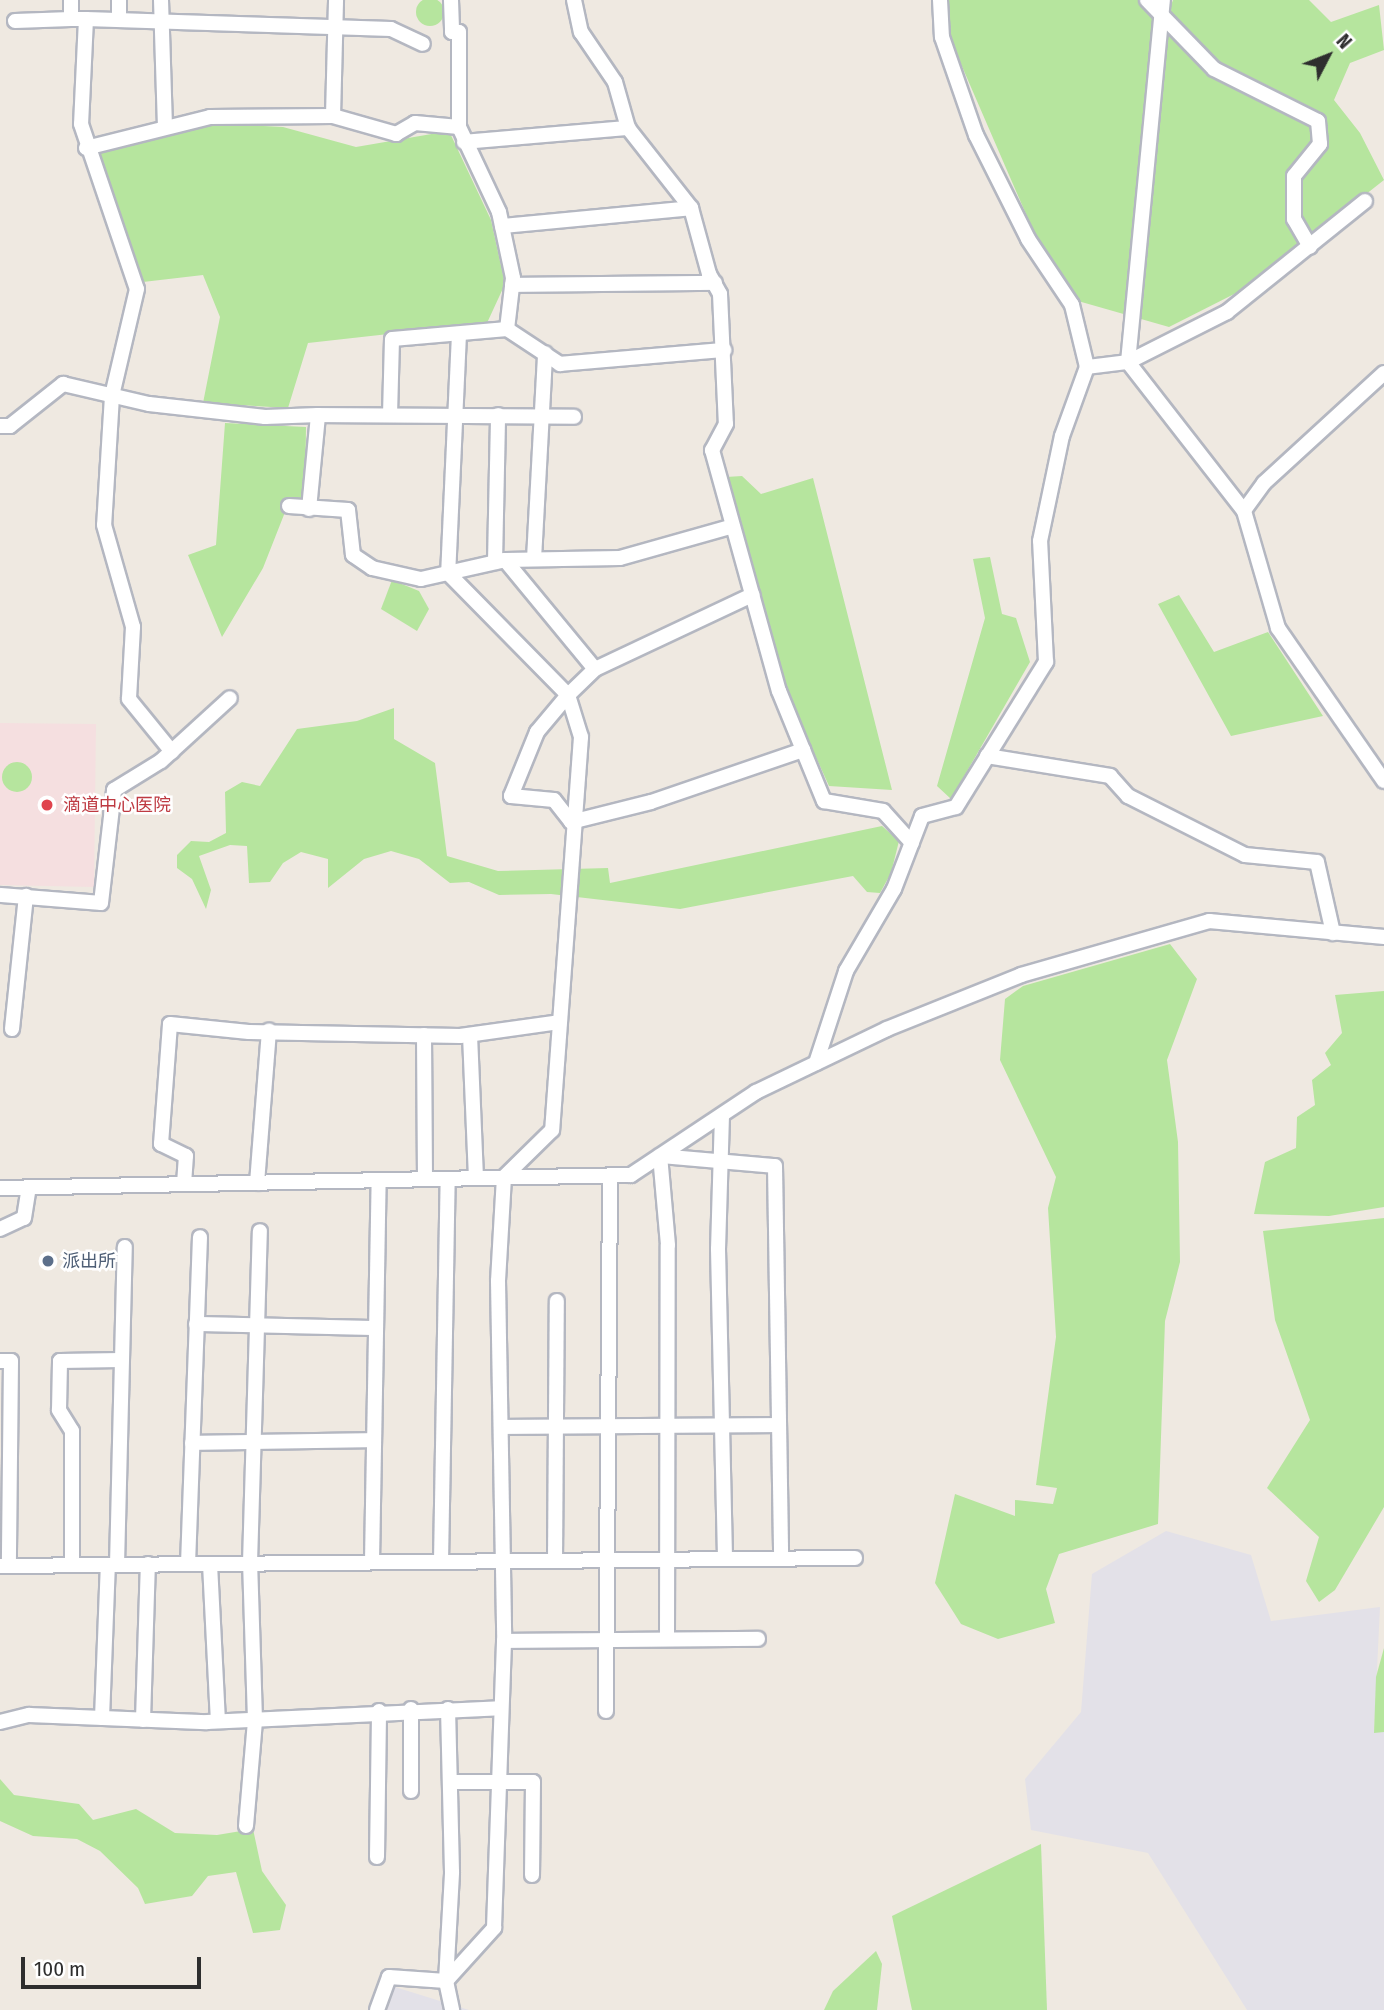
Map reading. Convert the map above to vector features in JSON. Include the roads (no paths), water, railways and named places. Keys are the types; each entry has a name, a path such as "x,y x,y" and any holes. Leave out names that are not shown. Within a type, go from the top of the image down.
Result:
{"street":[{"path":"71,0 71,19"},
{"path":"119,0 119,18"},
{"path":"161,0 165,125"},
{"path":"333,116 336,0"},
{"path":"451,0 452,32 460,32 459,127 502,226 512,285 507,329"},
{"path":"817,1063 846,971 894,889 922,816 956,807 1046,662 1040,541 1062,436 1087,367 1072,305 1028,239 976,135 942,37 940,0"},
{"path":"1147,0 1161,5 1214,69 1318,121 1320,144 1294,176 1294,219 1310,247"},
{"path":"576,3 581,32 615,82 628,128 691,208 720,294 726,424 712,450 779,691 824,801 883,811 912,843"},
{"path":"1161,5 1128,362 1244,511 1278,628 1384,781"},
{"path":"15,21 161,17 337,29 391,29 423,44"},
{"path":"86,19 81,124 86,148 138,289 112,396 104,525 133,627 129,699 172,752"},
{"path":"86,148 165,125 210,117 333,116 396,134 415,123 459,127"},
{"path":"464,142 628,128"},
{"path":"1087,367 1128,362 1227,312 1365,201"},
{"path":"502,226 691,208"},
{"path":"512,285 715,283"},
{"path":"390,414 392,339 507,329 560,364 724,350"},
{"path":"446,1981 494,1928 496,1782 504,1641 498,1281 505,1177 552,1130 561,1068 559,1022 571,822 581,737 568,695 448,573 458,415 459,334"},
{"path":"534,559 545,353"},
{"path":"1244,511 1264,483 1384,373"},
{"path":"0,426 10,426 62,384 112,396 265,417 390,414 574,417"},
{"path":"309,509 318,415"},
{"path":"498,415 500,561 595,669"},
{"path":"289,506 348,510 353,555 372,568 421,579 500,561 620,558 733,526"},
{"path":"571,822 554,800 511,796 537,732 568,695 595,669 752,595"},
{"path":"0,895 101,903 114,790 172,752 230,698"},
{"path":"571,822 651,802 803,750"},
{"path":"987,756 1110,776 1128,796 1245,855 1317,862 1333,933"},
{"path":"12,1029 26,896"},
{"path":"0,1188 631,1175 722,1115 817,1063 1021,975 1209,921 1384,937"},
{"path":"184,1184 186,1156 160,1144 170,1024 269,1030 470,1035 559,1022"},
{"path":"257,1183 269,1030"},
{"path":"424,1035 425,1179"},
{"path":"470,1035 476,1178"},
{"path":"722,1115 720,1159 724,1559"},
{"path":"660,1156 720,1159 775,1166 781,1559"},
{"path":"660,1156 668,1245 667,1640"},
{"path":"606,1711 610,1560 610,1175"},
{"path":"441,1562 448,1179"},
{"path":"372,1562 379,1180"},
{"path":"0,1228 24,1219 29,1188"},
{"path":"246,1826 255,1720 250,1563 260,1231"},
{"path":"188,1564 200,1237"},
{"path":"102,1718 112,1565 125,1247"},
{"path":"555,1560 557,1301"},
{"path":"197,1324 376,1328"},
{"path":"72,1565 72,1431 59,1410 60,1361 121,1360"},
{"path":"0,1361 10,1361 5,1566 855,1558"},
{"path":"502,1427 555,1424 778,1425"},
{"path":"192,1443 374,1440"},
{"path":"144,1720 148,1564"},
{"path":"210,1564 218,1721"},
{"path":"504,1641 758,1639"},
{"path":"0,1722 29,1715 218,1721 411,1709 500,1708"},
{"path":"411,1709 411,1791"},
{"path":"448,1709 450,1782 446,1981 452,2010"},
{"path":"377,1857 379,1711"},
{"path":"450,1782 533,1782 532,1875"},
{"path":"377,2010 389,1977 446,1981"}],"place":[{"name":"滴道中心医院","path":"47,805"},
{"name":"派出所","path":"48,1261"}]}
